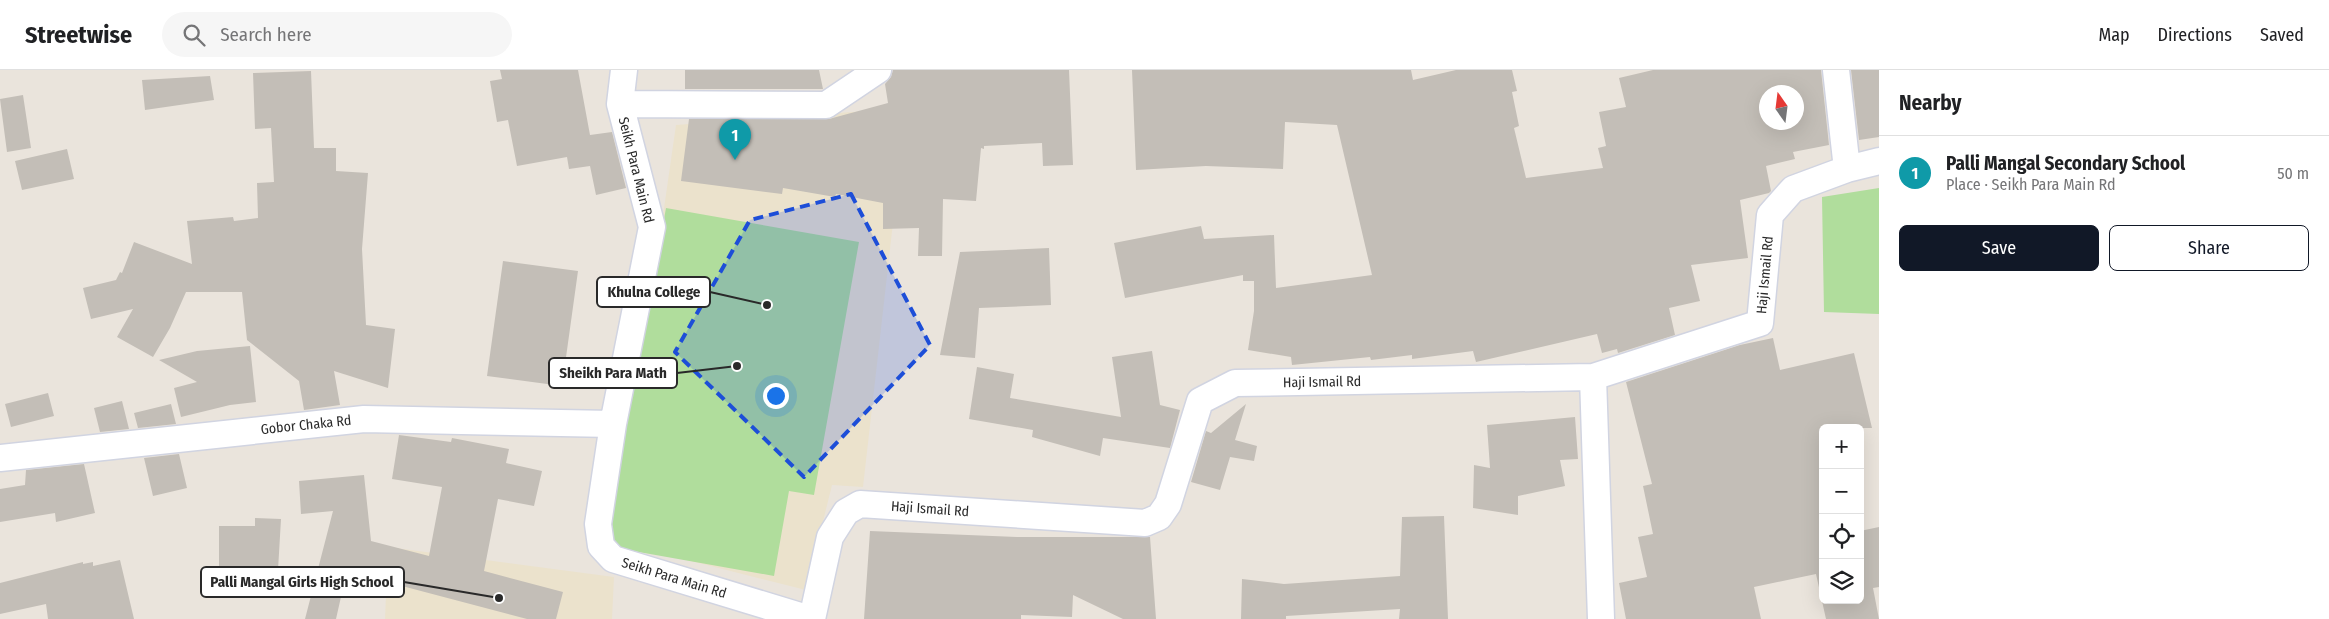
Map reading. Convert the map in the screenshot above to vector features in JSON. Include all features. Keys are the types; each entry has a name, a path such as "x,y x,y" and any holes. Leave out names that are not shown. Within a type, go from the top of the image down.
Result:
{"street":[{"path":"620,104 624,70"},
{"name":"Seikh Para Main Rd","path":"811,619 613,560 601,546 598,524 613,424 652,227 620,104 826,105 878,70"},
{"path":"1836,70 1847,169"},
{"name":"Haji Ismail Rd","path":"811,619 830,537 846,512 860,504 1145,523 1159,517 1168,504 1200,401 1235,383 1593,377 1760,323 1770,215 1793,189 1847,169 1879,161"},
{"path":"1593,377 1601,619"},
{"name":"Gobor Chaka Rd","path":"0,458 364,419 613,424"}],"highlighted area":[{"path":"851,194 930,345 804,477 675,352 750,220"}],"shaded area":[{"path":"906,108 863,487 832,485 806,590 616,542 676,125"},
{"path":"388,547 614,577 612,619 385,619"}],"green space":[{"path":"1879,188 1879,314 1824,312 1822,197"},
{"path":"666,208 859,242 814,495 789,491 774,576 605,546"}],"building":[{"path":"500,70 578,70 590,135 612,132 626,188 596,195 590,166 569,169 567,157 517,166 508,120 497,122 490,81 502,79"},
{"path":"685,70 819,70 823,89 685,89"},
{"path":"893,70 1069,70 1073,165 1043,166 1042,143 984,146 984,149 981,148 976,201 943,199 942,256 918,256 919,228 883,229 883,203 836,194 835,197 783,188 782,194 681,181 689,119 829,119 888,103 885,84 891,77"},
{"path":"1132,70 1411,70 1413,80 1456,70 1512,70 1517,91 1512,92 1519,126 1514,128 1526,178 1603,168 1598,148 1606,146 1599,112 1626,107 1619,78 1653,70 1821,70 1829,145 1793,152 1795,159 1766,166 1771,191 1740,200 1748,258 1691,265 1700,301 1669,308 1675,335 1618,353 1617,349 1602,353 1597,334 1476,362 1473,351 1412,359 1412,355 1371,360 1370,357 1292,365 1291,357 1248,350 1254,311 1254,281 1243,281 1243,275 1125,298 1114,243 1201,226 1204,239 1274,235 1276,288 1372,275 1337,125 1285,122 1283,169 1206,166 1136,170"},
{"path":"1851,70 1879,70 1879,137 1859,140"},
{"path":"311,71 314,148 336,148 336,171 368,173 362,249 366,325 395,329 388,388 334,371 340,405 304,410 299,381 247,340 242,292 186,292 170,328 153,357 117,337 133,309 91,319 83,288 116,280 120,272 122,273 134,242 192,264 187,221 233,217 234,221 258,218 257,183 274,182 271,128 255,129 253,73"},
{"path":"210,76 214,100 145,110 142,80"},
{"path":"23,95 31,148 7,152 0,99"},
{"path":"67,149 74,179 22,190 15,161"},
{"path":"1049,248 1051,305 979,308 975,358 940,355 960,252"},
{"path":"503,261 578,271 562,386 487,376"},
{"path":"1773,338 1780,370 1854,353 1872,428 1864,428 1864,424 1819,424 1819,588 1816,574 1754,587 1761,619 1626,619 1619,583 1647,577 1638,537 1653,534 1643,486 1652,484 1626,382 1740,345"},
{"path":"250,346 256,402 230,405 181,417 174,388 197,382 159,360 197,351"},
{"path":"1152,351 1160,405 1180,410 1170,448 1103,438 1100,456 1032,437 1033,430 969,419 977,367 1014,374 1010,398 1121,417 1112,357"},
{"path":"48,393 54,416 11,427 5,404"},
{"path":"122,401 129,429 100,432 94,408"},
{"path":"171,404 176,424 138,428 134,413"},
{"path":"1246,404 1235,440 1257,446 1254,461 1230,457 1220,490 1191,482 1206,431 1211,433"},
{"path":"1575,417 1578,459 1560,460 1565,486 1518,496 1518,515 1473,508 1474,465 1490,468 1487,425"},
{"path":"399,435 451,442 452,438 509,449 506,463 542,471 534,506 498,499 484,571 563,592 556,619 527,619 349,572 345,588 343,588 336,619 305,619 333,511 301,514 299,481 364,475 371,541 429,556 442,487 392,479"},
{"path":"179,454 187,488 153,496 144,458"},
{"path":"84,464 95,513 56,522 55,513 0,522 0,489 25,485 26,470"},
{"path":"1444,516 1448,619 1399,619 1400,609 1286,616 1286,619 1241,619 1242,579 1284,584 1400,576 1402,517"},
{"path":"255,518 281,519 278,570 219,567 219,526 255,526"},
{"path":"1879,527 1879,587 1873,588 1879,619 1826,619 1823,604 1864,604 1864,530"},
{"path":"870,531 1017,537 1150,537 1156,619 1123,619 1073,595 1072,617 1021,615 1021,619 864,619"},
{"path":"120,560 134,619 48,619 46,604 0,614 0,583 83,562 83,564 93,562 93,566"}],"place":[{"name":"Palli Mangal Secondary School","path":"735,160"},
{"name":"Khulna College","path":"767,305"},
{"name":"Sheikh Para Math","path":"737,366"},
{"name":"Palli Mangal Girls High School","path":"499,598"}]}
